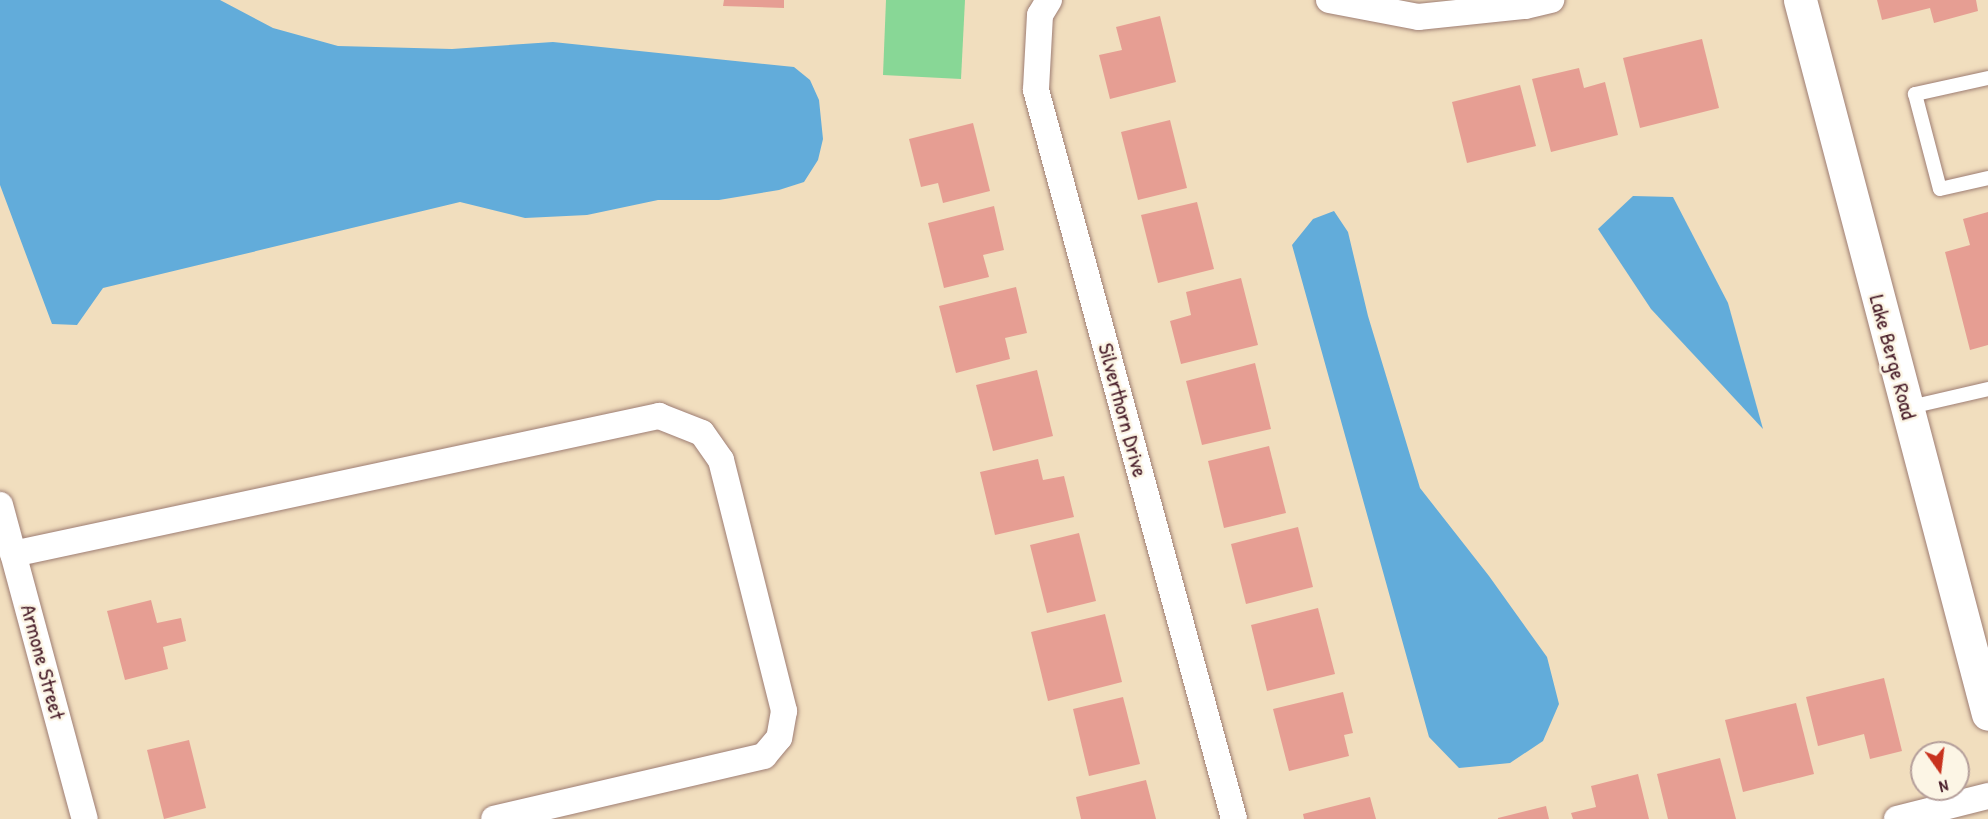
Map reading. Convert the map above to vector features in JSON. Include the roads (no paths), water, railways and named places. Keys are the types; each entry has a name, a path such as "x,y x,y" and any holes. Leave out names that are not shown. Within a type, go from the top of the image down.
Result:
{"street":[{"name":"Silverthorn Drive","path":"1048,0 1040,15 1036,90 1234,819"},
{"path":"1329,0 1418,17 1551,0"},
{"name":"Lake Berge Road","path":"1800,0 1988,714"},
{"path":"13,554 659,416 702,433 721,460 784,711 779,738 764,756 494,819"},
{"name":"Armone Street","path":"0,505 85,819"},
{"path":"1897,819 1988,796"}],"lane":[{"path":"1988,78 1915,94 1941,189 1988,178"},
{"path":"1906,408 1988,389"}],"water":[{"path":"0,0 220,0 273,28 338,46 452,49 553,42 794,67 810,80 819,100 823,139 818,160 804,182 779,190 719,200 658,200 587,215 525,218 460,202 103,288 77,325 52,324 0,185"},
{"path":"1633,196 1673,197 1728,303 1763,429 1651,309 1598,229"},
{"path":"1334,211 1348,232 1368,316 1420,488 1489,576 1547,657 1559,704 1543,741 1510,763 1459,768 1429,737 1292,245 1313,219"}]}
